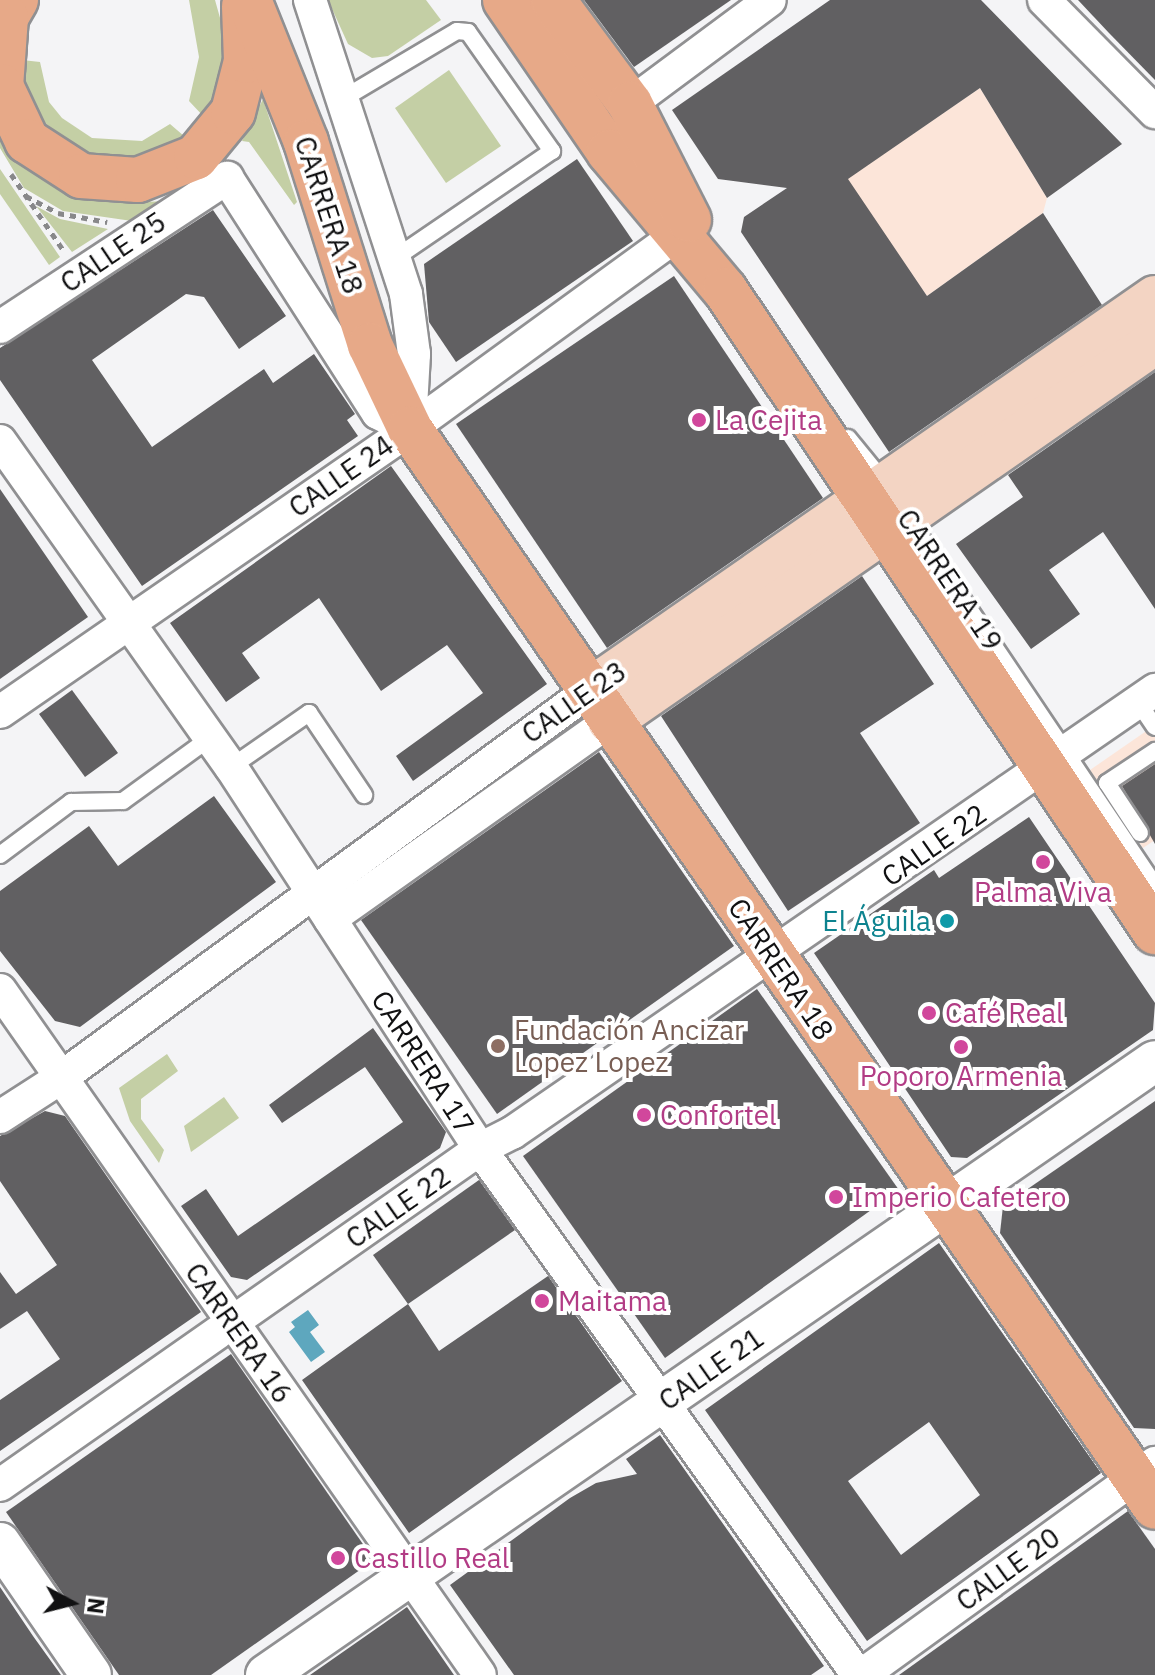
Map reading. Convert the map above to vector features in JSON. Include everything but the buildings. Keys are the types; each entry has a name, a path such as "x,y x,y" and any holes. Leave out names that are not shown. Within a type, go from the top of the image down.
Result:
{"main road":[{"path":"16,0 6,17 1,86 27,141 81,176 138,180 196,157 233,112 246,61 247,0"},
{"name":"CARRERA 18","path":"247,0 306,142 370,345 410,429 944,1207 1148,1483"},
{"name":"CARRERA 19","path":"505,0 609,152 725,290 886,508 1054,760 1155,932"},
{"path":"553,0 630,104 725,290"},
{"name":"CALLE 23","path":"600,706 1149,325"}],"street":[{"name":"CARRERA 18","path":"227,178 378,413 410,429 414,354 395,258 310,0"},
{"path":"630,104 770,0"},
{"path":"1044,0 1155,112"},
{"name":"CALLE 25","path":"0,327 227,178"},
{"name":"CALLE 24","path":"0,712 410,429 678,234"},
{"name":"CARRERA 17","path":"0,441 231,767 480,1149 860,1675"},
{"name":"CALLE 23","path":"0,1117 62,1077 312,891 600,706"},
{"name":"CALLE 23","path":"330,919 600,706"},
{"name":"CALLE 22","path":"0,1485 480,1149 512,1133 730,979 772,957 1054,760 1149,706"},
{"name":"CARRERA 16","path":"0,990 480,1675"},
{"name":"CALLE 21","path":"266,1675 1155,1061"},
{"name":"CALLE 20","path":"860,1675 1148,1483"},
{"path":"0,1543 91,1675"}],"lane":[{"path":"344,98 457,31 468,32 552,151 395,258"},
{"path":"231,767 309,713 364,795"},
{"path":"0,855 71,802 123,801 210,738"},
{"path":"1155,751 1107,783 1155,885"},
{"path":"1054,760 1133,838"},
{"path":"1133,838 1155,822"}],"path":[{"path":"8,169 80,273"},
{"path":"25,196 74,217 147,228"}],"shaded area":[{"path":"980,88 1047,198 1043,213 927,296 907,268 810,335 777,286 874,219 847,179"},
{"path":"1155,725 1155,840 1143,848 1090,770"}],"green space":[{"path":"189,0 215,0 222,25 223,70 205,118 189,101 199,57"},
{"path":"328,0 426,0 441,20 388,56 372,58 348,44"},
{"path":"22,60 40,62 49,102 62,118 92,138 142,141 170,124 184,136 162,149 128,157 90,153 64,141 37,115 27,96"},
{"path":"449,70 501,146 446,183 395,108"},
{"path":"263,99 297,202 294,205 249,142 242,141"},
{"path":"0,134 33,172 77,197 117,203 169,201 132,221 63,211 24,188 0,148"},
{"path":"0,169 60,257 49,265 0,194"},
{"path":"36,206 60,219 108,229 72,252"},
{"path":"167,1054 178,1071 141,1099 141,1119 164,1150 159,1163 130,1121 119,1088"},
{"path":"224,1097 239,1118 191,1152 184,1126"}],"water":[{"path":"308,1310 319,1325 310,1332 325,1352 311,1362 289,1332 295,1327 291,1322"}],"place":[{"name":"La Cejita","path":"699,420"},
{"name":"Palma Viva","path":"1043,862"},
{"name":"El Águila","path":"947,921"},
{"name":"Café Real","path":"929,1013"},
{"name":"Fundación Ancizar Lopez Lopez","path":"498,1046"},
{"name":"Poporo Armenia","path":"961,1047"},
{"name":"Confortel","path":"644,1115"},
{"name":"Imperio Cafetero","path":"836,1197"},
{"name":"Maitama","path":"542,1301"},
{"name":"Castillo Real","path":"338,1558"}]}
